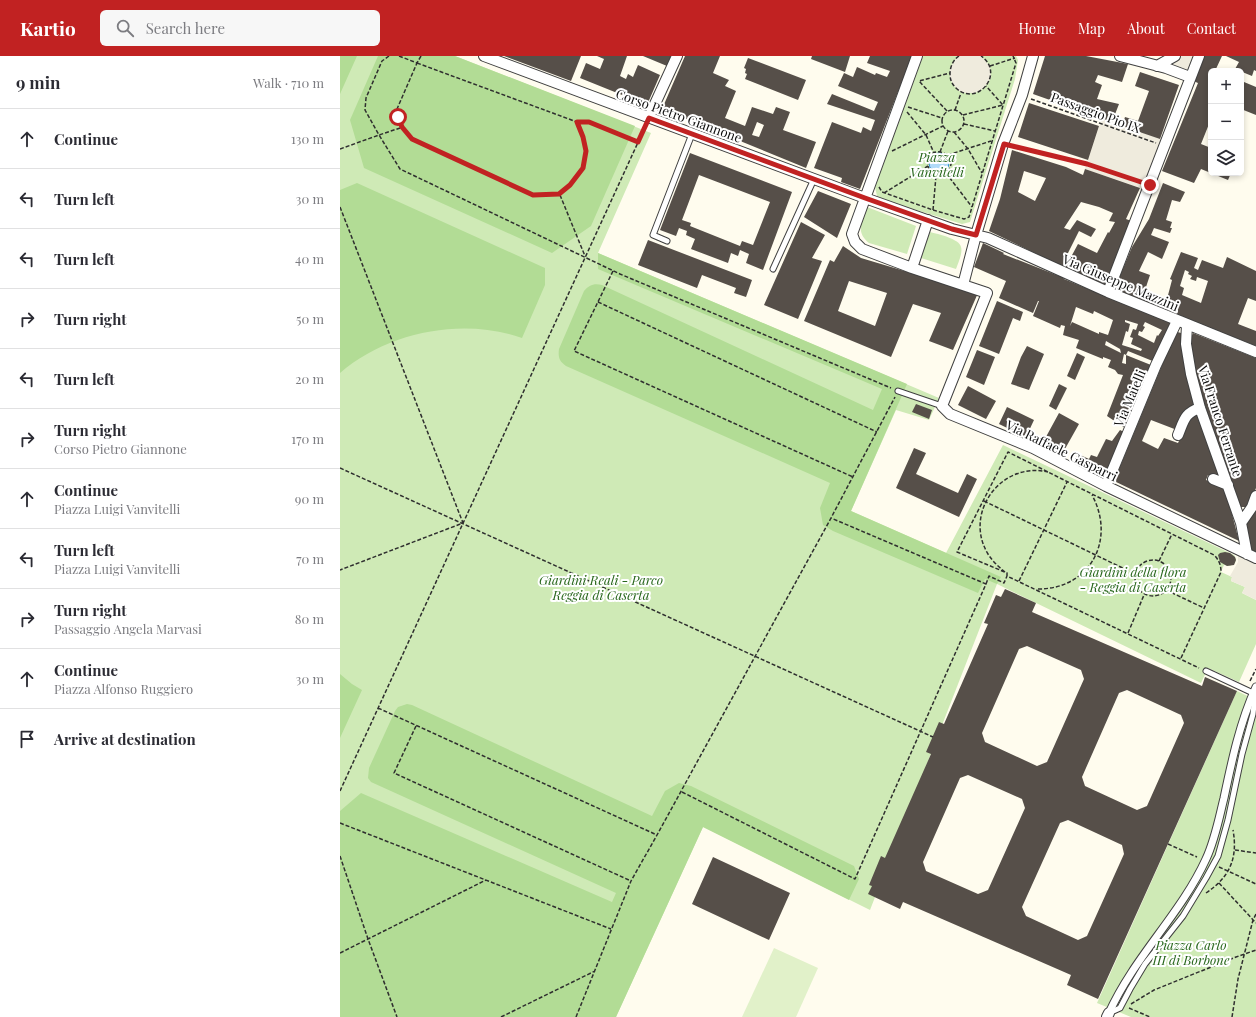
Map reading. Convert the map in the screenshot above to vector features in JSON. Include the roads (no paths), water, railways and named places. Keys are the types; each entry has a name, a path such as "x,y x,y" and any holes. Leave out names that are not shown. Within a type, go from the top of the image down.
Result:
{"street":[{"name":"Corso Pietro Giannone","path":"484,56 928,220"},
{"path":"649,118 677,56"},
{"path":"916,56 852,234 855,242 862,248 912,268 987,293 942,406"},
{"path":"963,285 977,232 1004,144 1022,95 1033,56"},
{"path":"1120,56 1161,67 1190,77"},
{"path":"1161,67 1165,62 1174,56"},
{"path":"1108,292 1199,56"},
{"path":"912,268 928,220"},
{"name":"Via Giuseppe Mazzini","path":"928,220 952,229 977,232 1108,292 1256,352"},
{"name":"Via Maielli","path":"1106,486 1156,365 1177,321"},
{"name":"Via Franco Ferrante","path":"1187,325 1187,356 1200,408 1241,523 1247,554"},
{"name":"Via Raffaele Gasparri","path":"942,406 950,414 1033,448 1106,486 1247,554"},
{"path":"1178,435 1186,416 1193,410 1200,408"},
{"path":"1213,479 1228,485"},
{"path":"1241,523 1252,508 1256,496"},
{"path":"1108,1015 1133,969 1178,907 1198,876 1209,852 1234,752 1253,690"}],"lane":[{"path":"667,240 653,235 692,134"},
{"path":"773,269 814,179"},
{"path":"898,391 942,406"},
{"path":"1108,1015 1120,1008 1145,964 1182,916 1218,856 1253,714 1253,690 1206,671"}],"water":[{"path":"939,153 946,156 949,163 946,170 939,173 932,170 929,163 932,156"}],"park label":[{"name":"Piazza Vanvitelli","path":"937,164"},
{"name":"Giardini della flora - Reggia di Caserta","path":"1133,578"},
{"name":"Giardini Reali - Parco Reggia di Caserta","path":"601,586"},
{"name":"Piazza Carlo III di Borbone","path":"1191,952"}]}
